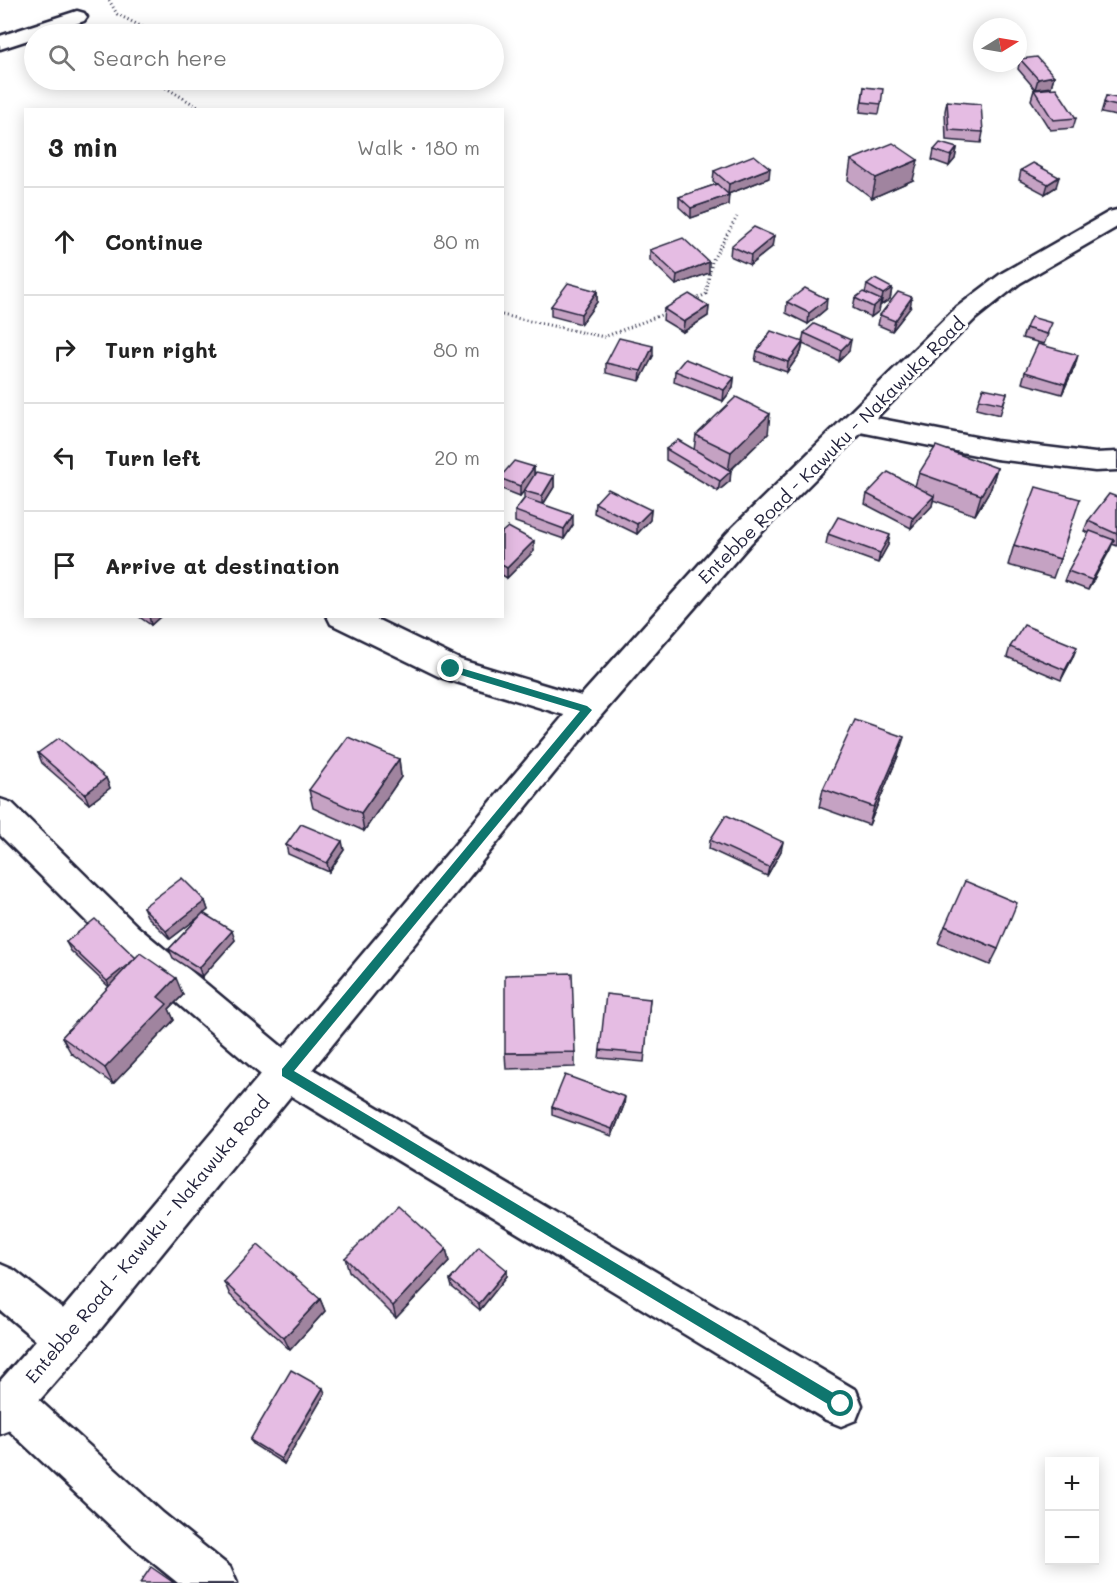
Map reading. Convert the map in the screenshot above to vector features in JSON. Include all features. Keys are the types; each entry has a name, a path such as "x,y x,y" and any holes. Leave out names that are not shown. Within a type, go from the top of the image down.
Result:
{"street":[{"path":"56,24 77,17"},
{"path":"0,43 24,35"},
{"name":"Entebbe Road - Kawuku - Nakawuka Road","path":"5,1407 66,1338 587,710 741,536 966,313 1046,256 1117,218"},
{"path":"855,423 996,450 1095,462 1117,461"},
{"path":"346,618 451,669 587,710"},
{"path":"0,813 126,938 286,1072 841,1404"},
{"path":"0,1284 66,1338"},
{"path":"5,1407 147,1529 214,1583"}],"path":[{"path":"109,0 117,14 136,24"},
{"path":"171,90 199,108"},
{"path":"687,304 706,294 712,261 737,217"},
{"path":"504,315 604,337 667,313"}],"building":[{"path":"1037,57 1054,76 1038,79 1027,67 1027,58"},
{"path":"864,87 883,89 881,104 862,102"},
{"path":"1056,88 1076,118 1053,120 1034,90"},
{"path":"1106,96 1117,98 1117,106 1104,103"},
{"path":"947,101 981,104 983,132 949,130"},
{"path":"893,143 918,160 876,178 851,160"},
{"path":"940,143 957,148 951,156 934,150"},
{"path":"754,155 770,168 729,184 714,171"},
{"path":"1033,163 1059,177 1048,184 1021,170"},
{"path":"717,184 729,195 691,208 679,197"},
{"path":"754,227 774,236 751,255 731,246"},
{"path":"683,238 709,262 677,275 650,250"},
{"path":"875,279 892,288 883,294 867,285"},
{"path":"568,283 597,291 581,314 551,306"},
{"path":"805,288 827,299 809,313 787,302"},
{"path":"863,292 881,300 873,307 855,298"},
{"path":"898,292 912,297 895,321 880,315"},
{"path":"689,294 709,306 684,322 664,309"},
{"path":"1031,317 1052,323 1047,334 1026,328"},
{"path":"814,324 851,340 841,350 804,333"},
{"path":"771,331 803,342 788,362 757,351"},
{"path":"619,338 653,346 641,371 606,363"},
{"path":"1038,344 1078,355 1065,384 1025,372"},
{"path":"685,359 734,378 724,390 675,371"},
{"path":"983,388 1007,393 1003,404 979,399"},
{"path":"736,397 770,414 731,452 696,435"},
{"path":"678,440 731,471 720,481 666,449"},
{"path":"936,446 997,468 981,495 919,473"},
{"path":"514,461 534,467 520,486 504,480 504,473"},
{"path":"536,472 554,476 542,496 524,491"},
{"path":"888,472 934,496 913,518 867,494"},
{"path":"1036,487 1080,499 1060,559 1014,545"},
{"path":"608,489 651,510 637,524 595,503"},
{"path":"1109,494 1117,497 1117,534 1088,521"},
{"path":"525,498 573,515 564,529 515,511"},
{"path":"838,517 890,535 880,553 828,534"},
{"path":"508,527 534,541 507,568 504,566 504,530"},
{"path":"1090,531 1114,540 1092,580 1068,571"},
{"path":"1024,625 1077,647 1065,670 1010,647"},
{"path":"855,720 904,737 874,807 823,789"},
{"path":"348,737 399,759 361,813 309,790"},
{"path":"59,738 106,778 85,794 38,753"},
{"path":"726,815 783,842 769,867 710,840"},
{"path":"301,824 342,841 327,863 286,845"},
{"path":"182,878 205,901 166,931 143,907"},
{"path":"965,881 1017,903 998,949 945,926"},
{"path":"203,913 232,931 199,968 169,949"},
{"path":"95,919 136,958 107,981 66,942"},
{"path":"140,953 176,978 158,997 167,1004 105,1068 62,1037"},
{"path":"572,973 575,1052 505,1053 505,975"},
{"path":"606,994 650,999 645,1054 600,1050"},
{"path":"565,1075 625,1097 612,1129 552,1107"},
{"path":"398,1205 446,1249 393,1306 345,1258"},
{"path":"258,1245 320,1299 284,1338 224,1282"},
{"path":"479,1247 507,1270 479,1304 450,1280"},
{"path":"291,1370 323,1388 281,1459 250,1440"},
{"path":"151,1567 174,1583 140,1583"}],"route":[{"path":"451,669 587,710 286,1072 841,1404"}]}
